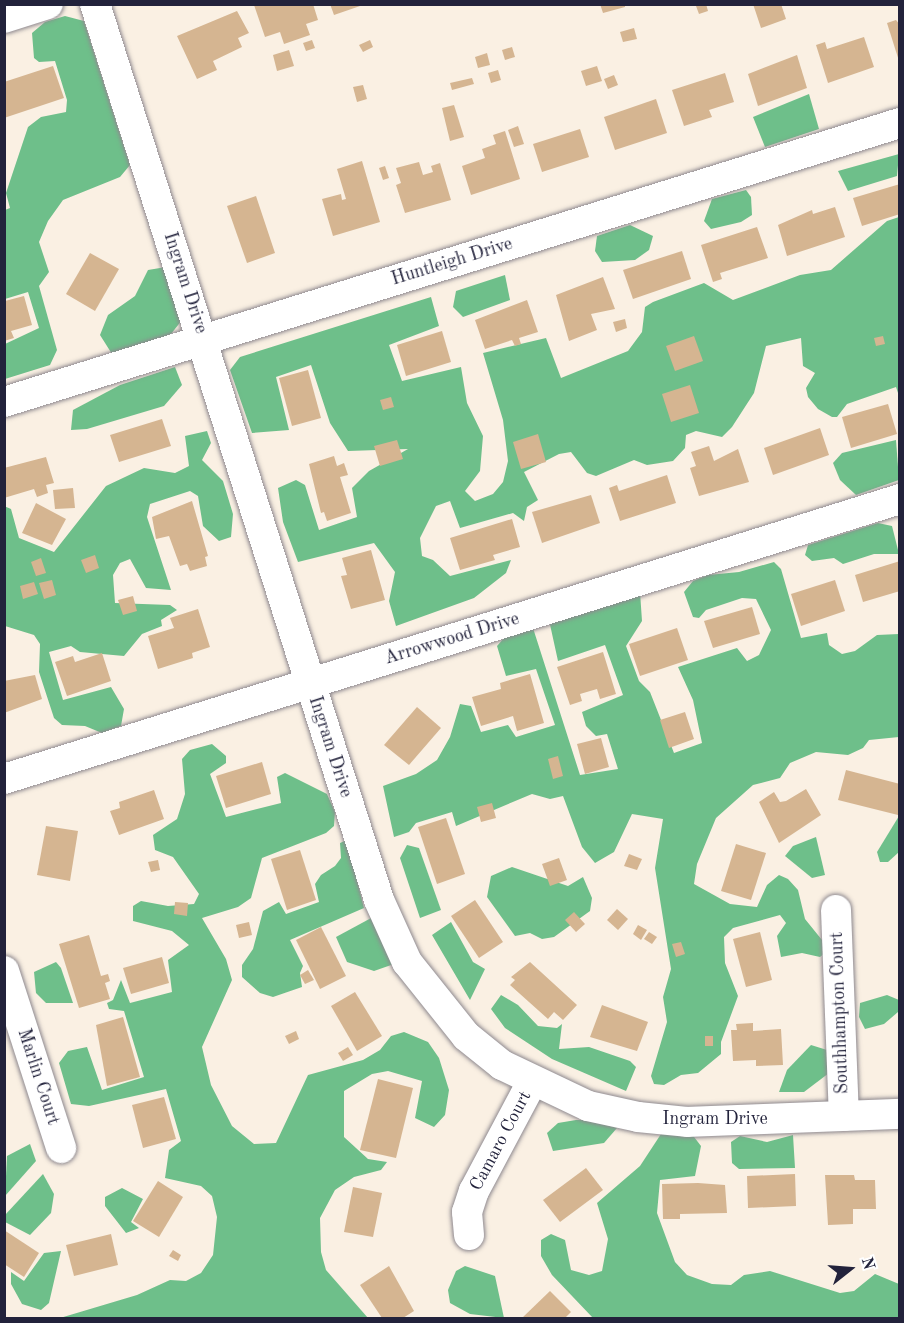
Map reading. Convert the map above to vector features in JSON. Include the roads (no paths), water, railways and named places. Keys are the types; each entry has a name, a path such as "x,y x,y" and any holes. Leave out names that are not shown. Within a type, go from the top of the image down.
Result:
{"street":[{"path":"4,18 48,4"},
{"name":"Ingram Drive","path":"95,4 379,900 407,962 466,1036 532,1082 588,1106 638,1117 687,1122 900,1114"},
{"name":"Huntleigh Drive","path":"4,402 900,123"},
{"name":"Arrowwood Drive","path":"4,779 900,499"},
{"name":"Southhampton Court","path":"836,910 844,1116"},
{"name":"Marlin Court","path":"4,971 61,1148"},
{"name":"Camaro Court","path":"469,1235 467,1212 474,1191 532,1082"}]}
